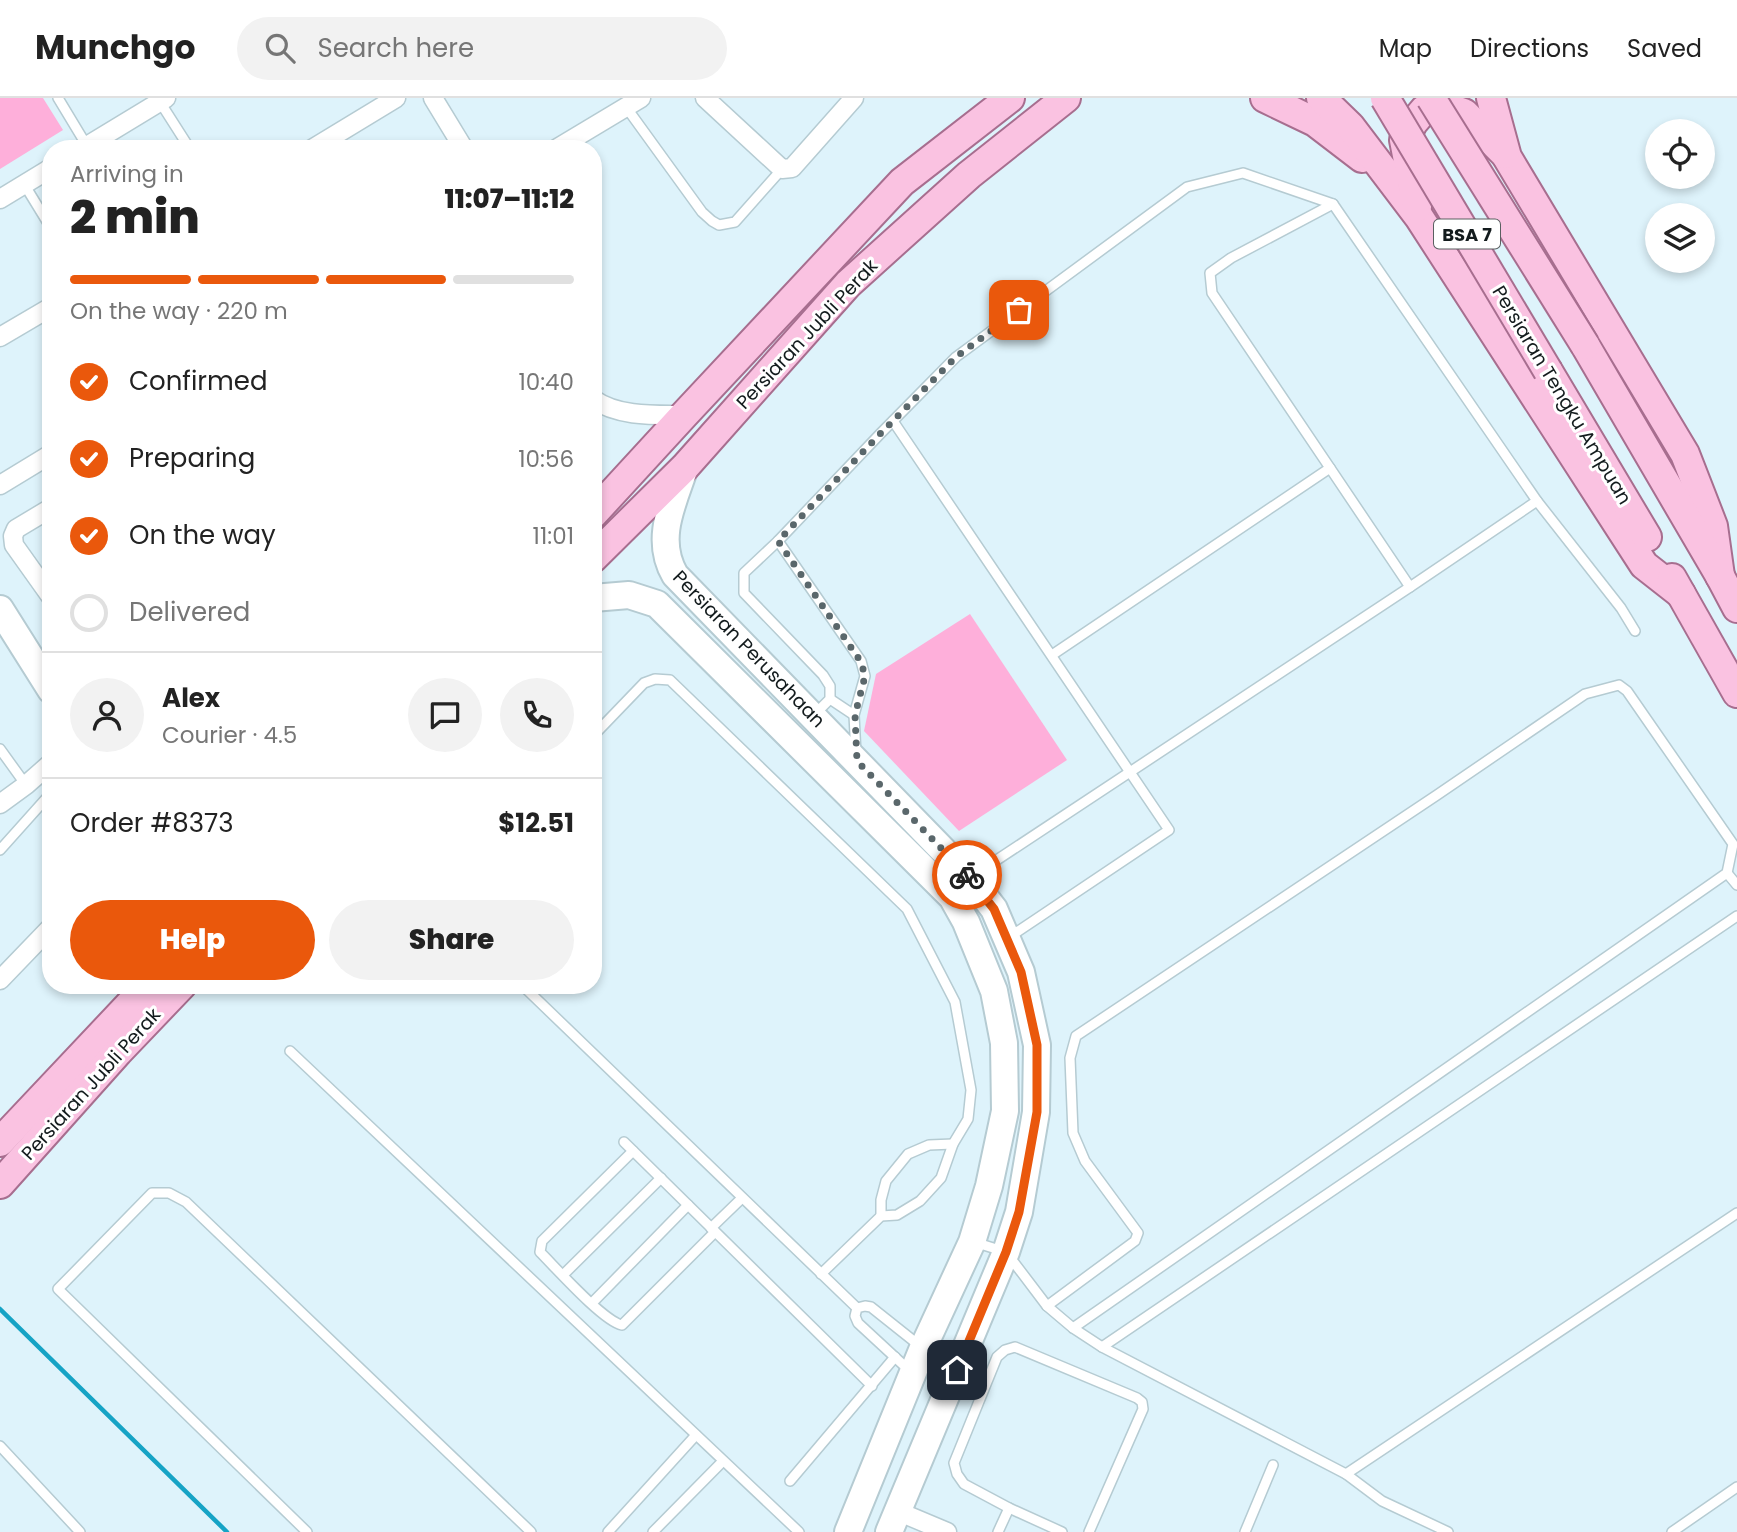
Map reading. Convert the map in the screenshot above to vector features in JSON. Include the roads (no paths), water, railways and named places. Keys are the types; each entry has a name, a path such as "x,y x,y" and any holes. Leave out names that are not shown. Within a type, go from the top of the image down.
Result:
{"main road":[{"name":"Persiaran Jubli Perak","path":"602,504 902,182 1010,98"},
{"name":"Persiaran Jubli Perak","path":"602,549 685,467 848,284 970,175 1066,98"},
{"path":"1265,98 1315,122 1392,181"},
{"path":"1321,98 1350,126 1419,217 1644,565 1681,594"},
{"name":"Persiaran Tengku Ampuan","path":"1385,98 1681,594 1737,693"},
{"name":"BSA 7","path":"1431,98 1585,345 1737,608"},
{"path":"1491,98 1507,157"},
{"path":"1419,217 1404,141 1413,122 1424,110 1445,107 1464,113 1507,157 1685,454 1713,526 1720,576"},
{"name":"Persiaran Perusahaan","path":"685,467 667,522 664,546 668,563 675,575 821,708 857,761 970,878 994,909 1021,972 1037,1045 1037,1112 1019,1212 1006,1252 893,1522"},
{"name":"Persiaran Perusahaan","path":"602,597 629,595 657,604 952,897 967,922 994,991 1004,1043 1005,1111 989,1186 972,1241 923,1348 904,1365 848,1532"},
{"path":"0,609 42,676"},
{"name":"Persiaran Jubli Perak","path":"0,1142 140,994"},
{"name":"Persiaran Jubli Perak","path":"0,1184 173,994"}],"street":[{"path":"327,140 396,98"},
{"path":"433,98 459,140"},
{"path":"705,98 782,169 792,168 854,98"},
{"path":"97,140 163,100"},
{"path":"571,140 634,102"},
{"path":"0,198 42,173"},
{"path":"0,337 42,312"},
{"path":"602,408 636,415 684,415"},
{"path":"0,485 42,459"},
{"path":"42,513 16,529 13,537 14,545 42,581"},
{"path":"0,804 42,772"},
{"path":"2,974 42,936"},
{"path":"893,1522 947,1532"}],"lane":[{"path":"58,98 81,140"},
{"path":"163,100 185,140"},
{"path":"634,102 702,212 719,225 735,222 782,169"},
{"path":"855,715 821,708 830,686 823,675 744,593 744,573 956,357 1187,187 1242,173 1333,204 1537,501 1621,608 1634,631"},
{"path":"24,184 42,213"},
{"path":"1333,204 1231,258 1210,273 1212,293 1410,587"},
{"path":"893,421 1169,830 1006,939"},
{"path":"1052,655 1330,468"},
{"path":"970,878 1537,501"},
{"path":"778,541 861,662 865,676 855,715 857,761"},
{"path":"602,727 644,683 655,679 670,680 907,909 955,1002 971,1090 968,1119 953,1144 941,1178 920,1201 897,1215 881,1216 821,1274"},
{"path":"1047,1306 1135,1241 1139,1233 1085,1161 1073,1133 1070,1058 1076,1036 1585,694 1619,685 1627,691 1733,844 1727,873 1073,1328"},
{"path":"0,749 26,785"},
{"path":"0,850 42,803"},
{"path":"1727,873 1737,885"},
{"path":"1102,1348 1737,916"},
{"path":"531,994 857,1308"},
{"path":"290,1051 799,1532"},
{"path":"624,1142 872,1386"},
{"path":"881,1216 881,1200 886,1181 908,1154 929,1145 953,1144"},
{"path":"633,1151 542,1241 540,1252 615,1323 622,1325 742,1198"},
{"path":"563,1275 660,1178"},
{"path":"307,1532 58,1289 152,1193 169,1193 186,1202 531,1532"},
{"path":"592,1303 688,1205"},
{"path":"1346,1474 1737,1213"},
{"path":"972,1241 1006,1252 1047,1306 1102,1348 1346,1474 1382,1501 1448,1532"},
{"path":"857,1308 871,1307 923,1348"},
{"path":"790,1481 872,1386 904,1365 858,1323 855,1316 857,1308"},
{"path":"1062,1532 964,1484 954,1463 998,1357 1005,1350 1015,1347 1142,1402 1143,1409 1089,1532"},
{"path":"608,1532 696,1435"},
{"path":"0,1447 79,1532"},
{"path":"653,1532 723,1461"},
{"path":"1245,1532 1273,1465"},
{"path":"1672,1532 1737,1488"},
{"path":"998,1532 1009,1508"}],"waterway":[{"path":"0,1309 227,1532"}]}
